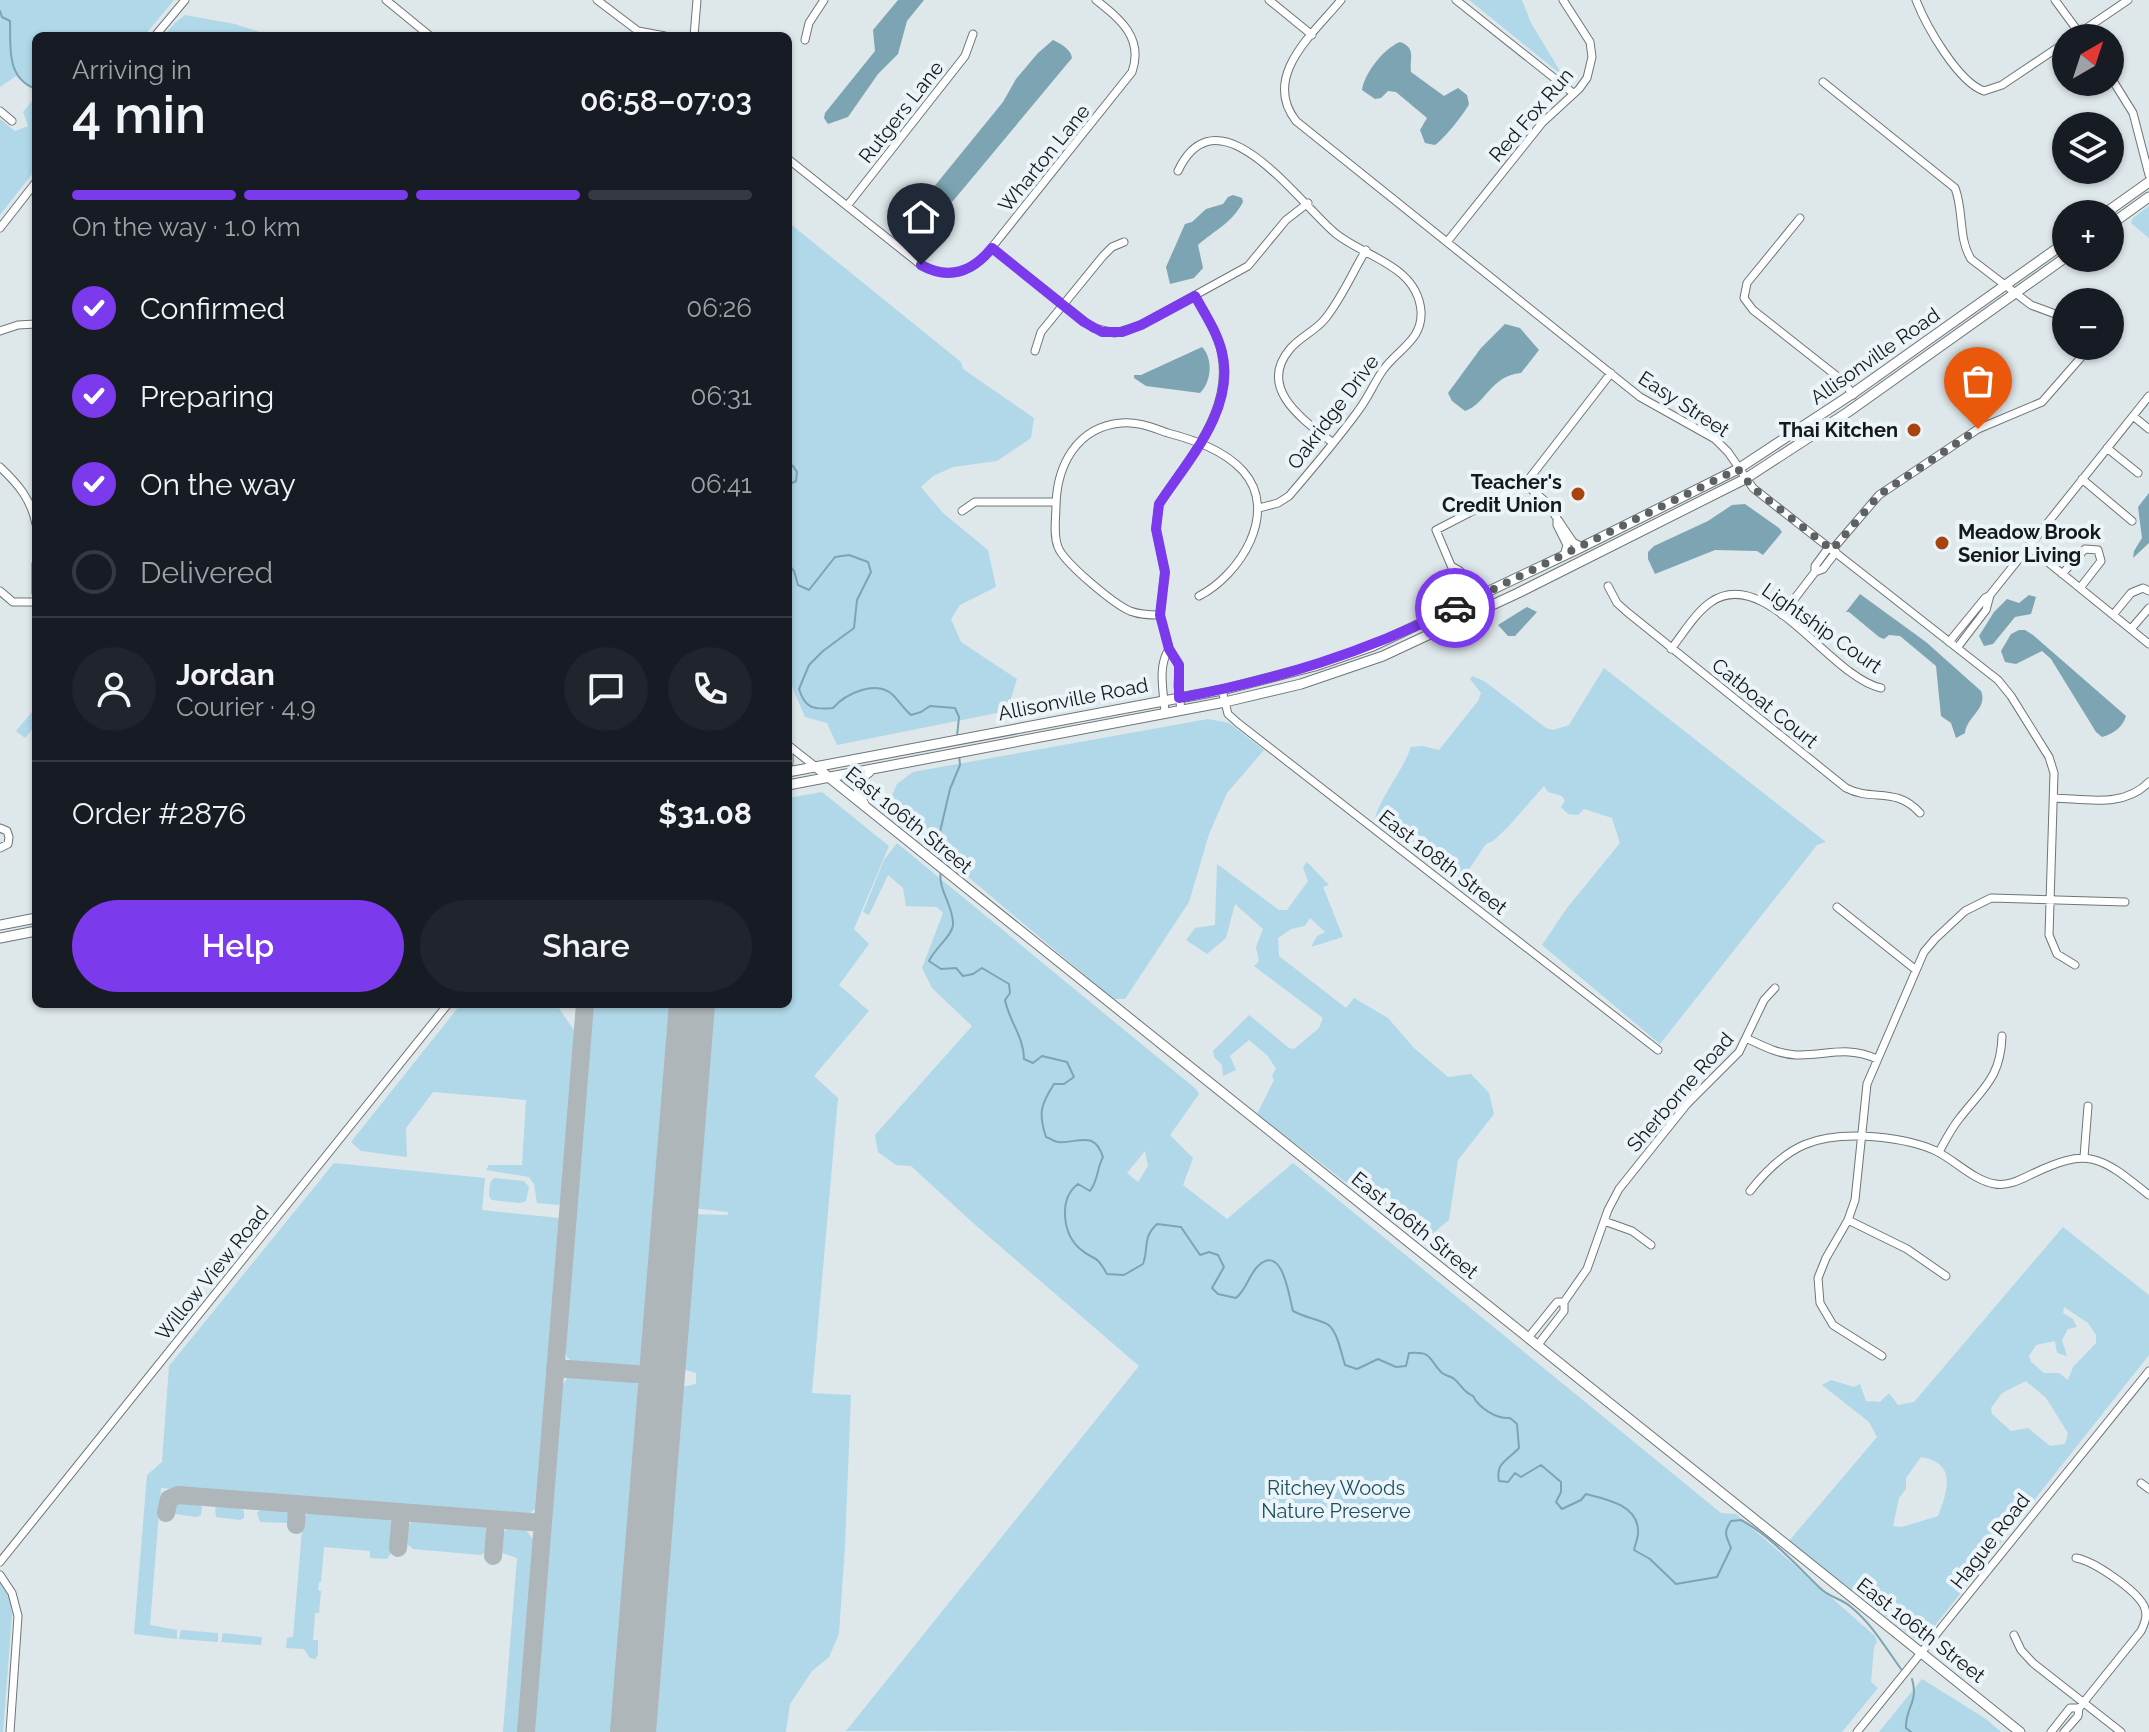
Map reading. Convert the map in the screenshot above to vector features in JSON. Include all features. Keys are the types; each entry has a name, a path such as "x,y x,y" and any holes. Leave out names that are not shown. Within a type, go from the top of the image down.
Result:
{"main road":[{"path":"2124,200 2149,182"},
{"path":"2124,215 2149,197"},
{"name":"Allisonville Road","path":"792,784 1225,702 1284,689 1383,656 1745,479 1859,404 2011,290 2052,254"},
{"name":"Allisonville Road","path":"792,771 1222,690 1303,670 1348,655 1564,556 1738,469 2052,265"},
{"name":"East 106th Street","path":"816,767 2020,1732"},
{"path":"866,809 857,791 857,782 874,769"},
{"path":"0,925 32,919"},
{"path":"0,938 32,932"}],"street":[{"path":"158,32 185,0"},
{"path":"386,0 425,32"},
{"path":"597,0 643,32"},
{"path":"694,32 697,0"},
{"path":"805,40 809,23 824,0"},
{"name":"Wharton Lane","path":"847,206 921,265 945,273 968,270 981,261 1128,78 1135,59 1132,37 1122,22 1096,0"},
{"path":"1269,0 1312,35 1341,0"},
{"path":"1456,0 1573,93"},
{"name":"Red Fox Run","path":"1447,242 1542,123 1587,78 1592,64 1588,36 1563,0"},
{"path":"1916,0 1928,25 1961,73 1969,83 1984,91 1997,89 2052,52"},
{"path":"2055,0 2073,24"},
{"path":"2096,24 2128,0"},
{"name":"Rutgers Lane","path":"847,206 965,56 973,34"},
{"name":"Easy Street","path":"1312,35 1289,66 1283,81 1284,96 1296,121 1648,402 1715,439 1728,452 1745,479 1998,680 2052,765 2051,942 2057,954 2075,965"},
{"path":"1823,82 1955,188 1968,254 2036,308 2052,313"},
{"path":"2122,96 2133,113 2149,175"},
{"path":"0,111 12,121"},
{"name":"Oakridge Drive","path":"1178,171 1188,151 1203,142 1220,140 1240,146 1295,189 1336,234 1381,258 1411,284 1419,300 1420,322 1415,336 1383,370 1333,443 1289,496 1278,503 1259,508"},
{"path":"792,162 847,206"},
{"path":"0,228 32,187"},
{"path":"992,248 1093,328 1115,333 1141,325 1248,266 1286,220 1308,203"},
{"path":"1800,218 1747,283 1744,298 1753,310 1843,381 1859,404"},
{"path":"1035,351 1041,332 1107,251 1124,242"},
{"path":"1333,443 1289,405 1281,390 1282,365 1292,347 1326,317 1366,250"},
{"path":"1181,710 1179,665 1169,649 1160,615 1165,563 1156,529 1157,510 1219,406 1224,368 1217,337 1195,296"},
{"path":"0,331 32,324"},
{"path":"1782,615 1815,572 1815,566 1879,495 1978,429 2042,402 2079,360"},
{"path":"1472,615 1471,600 1460,571 1453,567 1436,530 1525,484 1611,373"},
{"path":"1949,642 2149,396"},
{"path":"2133,416 2149,429"},
{"path":"1160,615 1129,610 1068,562 1058,547 1058,479 1069,453 1086,437 1106,426 1137,423 1200,442 1243,470 1253,487 1259,508 1257,525 1247,548 1216,586 1199,596"},
{"path":"2107,448 2138,473"},
{"path":"0,467 24,492 32,513"},
{"path":"2082,479 2132,521"},
{"path":"1525,484 1546,502 1573,542 1582,547"},
{"path":"962,511 975,502 1056,502"},
{"path":"1557,518 1557,525 1567,545 1564,556"},
{"path":"2028,546 2149,644"},
{"path":"2062,574 2085,549 2098,550 2101,561 2080,588"},
{"name":"Catboat Court","path":"1608,586 1621,607 1846,788 1864,795 1898,797 1911,803 1920,813"},
{"path":"2113,615 2131,593 2143,588 2149,591"},
{"path":"0,591 13,602 32,602"},
{"name":"Lightship Court","path":"1671,649 1704,608 1727,595 1754,597 1782,615 1860,679 1881,688"},
{"path":"1957,648 1986,610 1990,595"},
{"path":"1471,600 1482,610"},
{"path":"2131,629 2149,608"},
{"path":"1165,713 1162,679 1169,649"},
{"name":"East 108th Street","path":"1222,690 1228,714 1238,723 1658,1050"},
{"name":"East 106th Street","path":"792,750 816,767"},
{"path":"2054,798 2122,799 2138,792 2149,782"},
{"path":"0,828 7,831 9,837 8,844 0,848"},
{"path":"1882,1356 1833,1325 1819,1298 1820,1271 1848,1220 1856,1194 1864,1097 1916,970 1931,942 1977,904 1999,897 2125,902"},
{"path":"1837,907 1916,970"},
{"name":"Sherborne Road","path":"1537,1346 1564,1311 1564,1302 1587,1269 1619,1189 1687,1104 1732,1061 1748,1039 1758,1010 1775,988"},
{"name":"Willow View Road","path":"0,1562 445,1008"},
{"path":"1939,1152 1959,1120 1992,1080 1999,1062 2002,1036"},
{"path":"1748,1039 1791,1054 1845,1050 1877,1059"},
{"path":"2084,1157 2088,1106"},
{"path":"1750,1191 1776,1161 1800,1145 1830,1137 1860,1136 1905,1141 1939,1152 1980,1179 2003,1185 2058,1161 2084,1157 2109,1165 2149,1195"},
{"path":"1848,1220 1898,1244 1946,1276"},
{"path":"1604,1221 1632,1231 1651,1245"},
{"name":"Sherborne Road","path":"1528,1338 1557,1302 1564,1302"},
{"name":"Hague Road","path":"1857,1732 2149,1371"},
{"path":"2141,1483 2149,1489"},
{"path":"2064,1732 2078,1716 2081,1705 2141,1631 2146,1615 2143,1604 2136,1597 2095,1564 2076,1558"},
{"path":"0,1575 12,1593 18,1616 10,1732"},
{"path":"2014,1635 2024,1655 2081,1705 2121,1732"},
{"path":"2051,1732 2070,1708 2081,1705"}],"green space":[{"path":"0,0 174,0 147,32 32,32 32,89 16,76 0,87"},
{"path":"1469,0 1522,0 1531,23 1563,76"},
{"path":"185,15 260,32 167,32"},
{"path":"32,101 32,174 0,215 0,119 15,131 28,126 23,112"},
{"path":"2149,206 2149,238 2131,223"},
{"path":"792,225 961,362 963,369 1034,418 1031,438 997,461 953,467 933,476 921,487 943,513 988,550 996,587 960,605 951,619 961,642 1017,679 1007,711 837,745 827,723 805,717 792,687"},
{"path":"1604,668 1826,842 1817,845 1660,1044 1542,945 1567,908 1620,843 1612,818 1584,809 1578,815 1568,814 1561,807 1565,801 1562,796 1548,792 1544,786 1507,828 1486,844 1463,878 1452,879 1375,817 1411,747 1439,750 1478,701 1481,693 1470,679 1472,676 1484,681 1546,728 1553,730 1569,725"},
{"path":"32,712 32,730 25,738 16,731"},
{"path":"1208,719 1229,723 1264,750 1227,793 1209,834 1189,902 1125,999 1113,999 909,827 890,800 897,784 913,772"},
{"path":"822,792 889,846 854,929 869,944 839,985 869,1011 814,1076 838,1098 812,1393 851,1395 839,1634 829,1657 812,1671 790,1704 786,1732 649,1732 676,1396 682,1387 696,1384 696,1373 686,1370 679,1359 690,1214 728,1215 728,1212 692,1208 691,1205 707,1008 792,1008 792,797"},
{"name":"Ritchey Woods Nature Preserve","path":"897,843 1196,1089 1199,1094 1170,1135 1193,1158 1183,1185 1227,1219 1293,1163 1721,1513 1736,1514 1875,1636 1877,1642 1871,1682 1878,1688 1842,1732 846,1731 1139,1366 911,1166 896,1165 878,1152 875,1135 972,1026 932,988 922,968 943,913 937,907 906,906 903,888 888,875 869,915 863,912 884,860","holes":["1145,1151 1148,1166 1138,1182 1127,1173"]},
{"path":"1307,862 1329,885 1323,887 1343,937 1311,947 1317,936 1325,932 1310,918 1305,926 1291,929 1278,938 1279,956 1346,1008 1354,998 1388,1018 1413,1047 1448,1077 1471,1074 1489,1093 1494,1114 1458,1160 1449,1220 1426,1239 1417,1237 1257,1114 1274,1080 1272,1075 1276,1069 1268,1056 1249,1040 1230,1056 1236,1070 1223,1076 1222,1065 1214,1057 1213,1051 1249,1015 1294,1049 1319,1028 1323,1018 1254,966 1259,961 1256,947 1263,929 1235,904 1226,938 1207,954 1186,940 1195,928 1215,925 1217,864 1279,910 1287,910 1308,881 1303,867"},
{"path":"458,1008 559,1008 576,1033 563,1199 559,1205 537,1203 534,1184 529,1177 486,1170 489,1165 522,1165 526,1100 433,1092 406,1128 407,1157 361,1151 351,1142"},
{"path":"591,1008 676,1008 647,1355 641,1364 633,1368 574,1363 563,1347"},
{"path":"334,1163 485,1178 482,1210 559,1218 537,1508 525,1516 161,1488 150,1625 177,1630 177,1639 134,1634 147,1475 162,1462 169,1366"},
{"path":"494,1178 524,1181 529,1187 526,1201 492,1200 489,1196 490,1183"},
{"path":"2063,1227 2149,1295 2149,1355 1922,1639 1915,1639 1789,1541 1877,1437 1869,1422 1822,1385 1831,1380 1854,1387 1860,1384 1866,1401 1880,1402 1889,1393 1898,1405 1914,1402","holes":["2064,1307 2088,1323 2096,1335 2096,1343 2073,1367 2068,1380 2059,1373 2044,1373 2031,1362 2029,1356 2036,1345 2055,1341 2057,1353 2067,1356 2062,1340 2068,1329 2077,1327 2073,1319 2063,1313","2026,1381 2046,1398 2068,1433 2065,1444 2050,1446 2028,1428 2011,1431 1992,1414 1991,1408 2002,1393","1921,1457 1932,1460 1945,1471 1945,1497 1938,1516 1902,1527 1893,1526 1899,1498 1906,1489 1906,1478"]},
{"path":"574,1375 633,1381 640,1385 644,1395 617,1732 533,1732 561,1388 567,1378"},
{"path":"178,1502 198,1503 202,1507 201,1515 174,1514 173,1506"},
{"path":"218,1505 240,1506 244,1518 216,1517 215,1508"},
{"path":"262,1508 288,1511 288,1523 260,1522 257,1513"},
{"path":"309,1512 388,1518 394,1525 391,1553 387,1559 370,1558 370,1551 324,1547 318,1590 321,1591 319,1613 315,1613 313,1640 318,1640 318,1655 315,1659 310,1658 304,1649 286,1648 287,1638 293,1637 303,1518"},
{"path":"413,1520 483,1526 489,1532 488,1550 481,1555 413,1549 405,1542 407,1526"},
{"path":"508,1528 525,1529 535,1542 520,1732 503,1732 517,1558 502,1553 502,1534"},
{"path":"0,1582 11,1598 12,1615 3,1732 0,1732"},
{"path":"181,1630 218,1633 218,1642 179,1639"},
{"path":"223,1633 262,1637 261,1645 221,1642"},
{"path":"1922,1679 1986,1719 2001,1732 1879,1732"}],"shaded area":[{"path":"898,0 924,0 907,21 898,54 878,74 848,117 828,124 825,113 875,51 873,30"},
{"path":"1053,40 1068,49 1072,58 953,201 940,206 928,196 933,188 1003,102 1016,79"},
{"path":"1400,42 1409,47 1411,72 1444,96 1458,88 1467,95 1467,108 1435,145 1425,143 1420,130 1427,118 1396,92 1388,91 1375,99 1362,90 1376,62"},
{"path":"1233,195 1242,198 1238,210 1198,245 1203,268 1194,278 1170,284 1166,267 1185,224 1192,222 1206,209 1223,204"},
{"path":"1505,324 1520,328 1539,350 1521,373 1502,379 1478,403 1465,411 1452,401 1448,393 1481,348"},
{"path":"1202,347 1210,370 1200,393 1146,386 1134,378 1134,375 1141,375"},
{"path":"2149,493 2149,543 2133,558 2142,538 2138,507"},
{"path":"1745,504 1782,532 1763,555 1757,551 1715,550 1655,574 1648,559 1648,552 1654,546 1708,521 1732,505"},
{"path":"1860,594 1926,642 1981,691 1982,703 1965,733 1956,738 1951,723 1941,716 1936,666 1900,636 1879,637 1846,612"},
{"path":"2029,595 2036,597 2031,614 2015,617 1993,644 1984,646 1979,636 1994,612 2007,599 2019,603"},
{"path":"1527,607 1537,612 1515,636 1508,636 1498,625"},
{"path":"2019,630 2033,635 2126,716 2120,727 2102,737 2096,732 2051,659 2042,651 2016,664 2005,662 2001,651 2011,634"}],"waterway":[{"path":"0,11 2,17 10,21 10,50 14,69 32,87"},
{"path":"792,466 797,472 796,481 792,483"},
{"path":"792,569 798,585 809,590 835,557 849,555 868,562 871,572 857,600 854,628 809,665 799,689 807,704 820,709 833,708 861,690 878,688 893,695 911,715 930,706 955,708 959,717 957,736"},
{"path":"942,863 939,836 950,789 960,765 959,754"},
{"path":"941,870 941,884 953,925 929,961 941,969 956,968 963,976 982,968 1009,984 1010,993 1005,1000 1022,1043 1024,1059 1033,1063 1042,1056 1067,1062 1074,1077 1064,1084 1054,1084 1044,1103 1042,1121 1046,1137 1058,1142 1090,1140 1103,1157 1090,1191 1078,1184 1072,1190 1065,1206 1065,1215 1073,1241 1096,1259 1107,1274 1124,1275 1143,1264 1148,1239 1157,1224 1181,1227 1200,1255 1209,1252 1218,1255 1224,1267 1212,1288 1218,1294 1236,1298 1258,1266 1273,1261 1283,1275 1293,1311 1329,1325 1336,1335 1345,1365 1357,1369 1378,1359 1396,1367 1406,1366 1409,1353 1426,1354 1441,1372 1456,1380 1484,1408 1517,1424 1519,1448 1503,1462 1499,1481 1508,1482 1515,1473 1521,1477 1541,1465 1561,1482 1561,1492 1556,1502 1562,1509 1581,1500 1586,1494 1619,1504 1636,1521 1638,1532 1634,1550 1650,1559 1676,1584 1717,1577 1731,1548 1727,1528 1731,1521 1741,1520 1773,1542 1824,1591 1859,1614 1901,1669"},
{"path":"1911,1732 1906,1728 1914,1694 1912,1679"}],"taxiway":[{"path":"526,1732 585,1008"},
{"path":"555,1368 662,1376"},
{"path":"166,1513 169,1499 178,1495 543,1523"},
{"path":"296,1525 297,1504"},
{"path":"398,1548 401,1512"},
{"path":"493,1556 496,1520"}],"runway":[{"path":"633,1732 692,1008"}],"way so far":[{"path":"1455,608 1738,469 1747,483 1832,550 1879,495 1978,429"}],"place":[{"name":"Thai Kitchen","path":"1914,430"},
{"name":"Teacher's Credit Union","path":"1578,494"},
{"name":"Meadow Brook Senior Living","path":"1942,543"}],"route":[{"path":"921,265 940,273 960,272 981,261 992,248 1084,322 1102,332 1122,332 1141,325 1195,296 1217,337 1223,355 1224,377 1219,406 1211,423 1159,504 1156,515 1156,529 1165,563 1160,615 1169,649 1179,665 1179,698 1315,666 1373,646 1455,608"}]}
